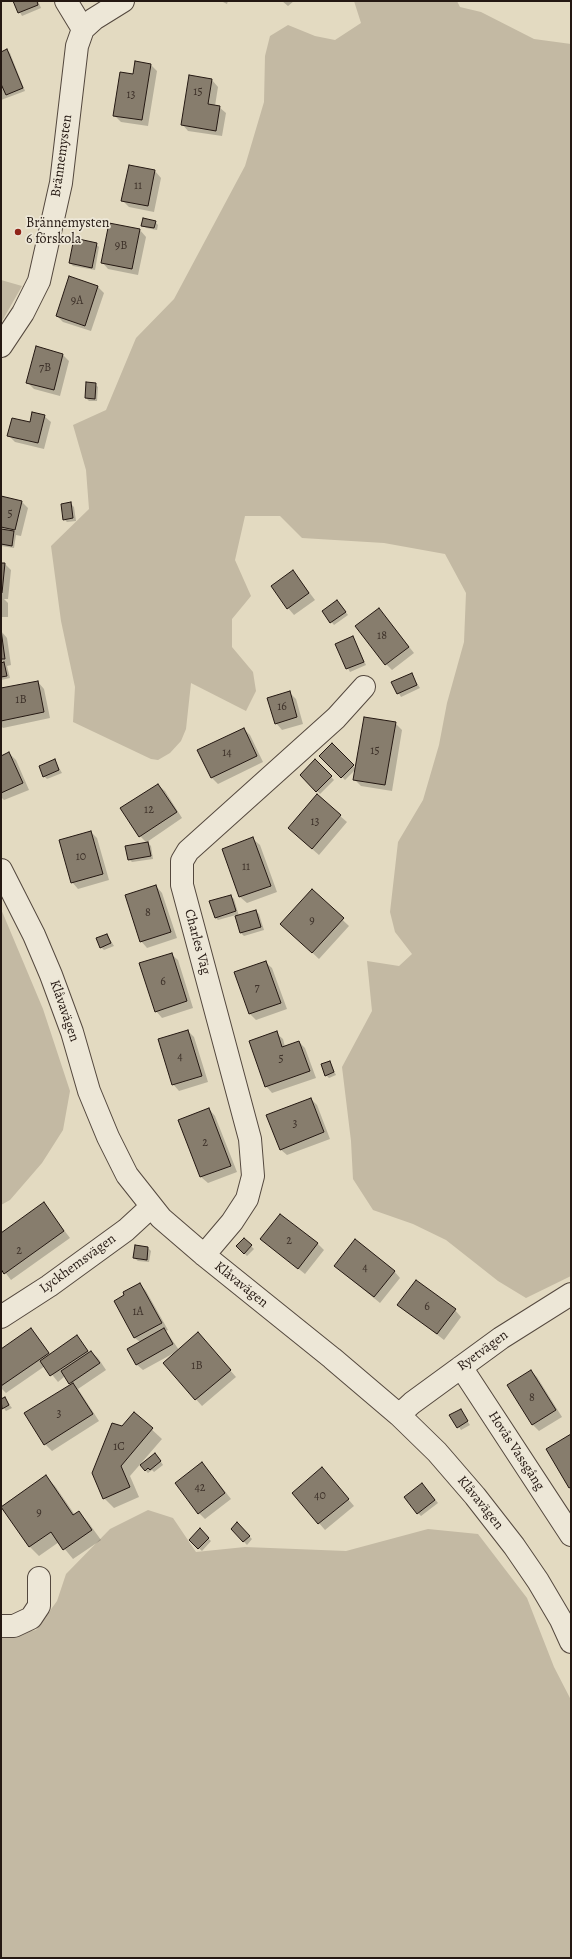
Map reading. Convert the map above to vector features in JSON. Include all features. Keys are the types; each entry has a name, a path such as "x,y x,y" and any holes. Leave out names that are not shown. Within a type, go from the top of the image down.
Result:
{"street":[{"path":"66,1 83,29 94,19 123,1"},
{"name":"Brännemysten","path":"1,346 23,313 39,281 61,183 74,62 77,46 83,29"},
{"name":"Charles Väg","path":"204,1255 232,1222 246,1199 254,1176 250,1139 182,885 182,861 188,851 336,718 364,687"},
{"name":"Klåvavägen","path":"1,870 34,935 51,975 72,1032 89,1091 108,1137 127,1175 161,1218 204,1255 332,1358 399,1415 437,1452 475,1496 514,1546 538,1581 561,1620 571,1642"},
{"name":"Lyckhemsvägen","path":"1,1317 49,1286 126,1230 151,1207"},
{"name":"Ryetvägen","path":"399,1415 412,1403 523,1323 571,1294"},
{"name":"Hovås Vassgång","path":"461,1367 571,1534"},
{"path":"1,1626 14,1626 31,1618 39,1606 39,1578"}],"shaded area":[{"path":"354,1 457,1 460,7 481,12 534,39 571,44 571,1276 526,1298 498,1281 446,1240 413,1224 373,1210 353,1179 351,1141 342,1067 372,1011 367,961 399,966 412,954 395,932 390,912 398,842 423,800 439,745 447,703 464,642 466,593 445,554 384,543 302,538 280,516 245,516 235,560 251,596 232,619 232,647 253,672 256,691 246,711 191,683 186,729 181,741 170,753 158,760 151,759 73,722 75,687 61,621 51,546 89,509 86,470 73,425 106,410 136,338 174,299 245,166 264,102 265,56 270,36 288,25 315,36 335,40 361,23"},
{"path":"1,280 22,286 1,323"},
{"path":"1,909 43,1009 70,1091 63,1130 42,1163 10,1200 1,1205"},
{"path":"148,1510 173,1518 196,1552 245,1547 346,1551 428,1529 478,1534 527,1598 554,1667 571,1700 571,1958 1,1958 1,1636 36,1630 57,1601 66,1574 110,1529"}],"building":[{"path":"13,1 37,1 38,5 18,13"},
{"path":"7,49 23,88 6,95 1,84 1,52"},
{"path":"135,61 151,64 142,120 113,116 120,72 133,74"},
{"path":"189,75 212,79 208,104 220,106 216,131 181,125"},
{"path":"129,165 155,170 148,206 121,201"},
{"path":"143,218 156,221 154,228 141,226"},
{"path":"109,223 140,229 132,269 101,263"},
{"path":"74,238 97,243 92,268 69,263"},
{"path":"69,276 98,286 85,326 56,316"},
{"path":"36,346 63,354 54,390 26,383"},
{"path":"86,382 96,383 95,399 85,398"},
{"path":"32,412 45,415 38,443 7,436 12,418 30,422"},
{"path":"1,496 22,501 15,530 1,527"},
{"path":"71,502 73,518 63,520 61,504"},
{"path":"1,529 14,531 12,546 1,544"},
{"path":"1,563 5,563 2,593 1,593"},
{"path":"293,570 309,593 287,609 271,586"},
{"path":"337,600 346,612 330,623 322,611"},
{"path":"379,608 409,647 385,665 355,626"},
{"path":"1,630 5,659 1,659"},
{"path":"353,636 364,662 346,669 335,644"},
{"path":"4,662 7,676 1,677 1,663"},
{"path":"412,673 417,685 397,694 391,682"},
{"path":"38,681 44,712 1,721 1,688"},
{"path":"290,691 297,717 275,724 267,698"},
{"path":"364,717 396,722 385,785 353,780"},
{"path":"244,728 257,756 211,778 197,750"},
{"path":"332,743 354,765 341,778 319,756"},
{"path":"9,752 23,783 1,793 1,756"},
{"path":"55,759 59,770 43,777 39,766"},
{"path":"315,759 332,776 316,792 300,775"},
{"path":"158,784 177,812 139,837 120,808"},
{"path":"317,794 341,815 312,849 288,828"},
{"path":"91,831 103,874 71,883 59,840"},
{"path":"253,837 271,886 239,897 222,849"},
{"path":"148,842 151,856 128,860 125,846"},
{"path":"156,885 171,932 140,942 125,895"},
{"path":"312,889 344,918 312,953 280,924"},
{"path":"231,895 236,911 215,918 209,901"},
{"path":"256,910 261,927 240,933 235,916"},
{"path":"107,934 111,943 100,948 96,938"},
{"path":"172,953 187,1001 155,1012 139,963"},
{"path":"266,961 281,1003 249,1014 234,972"},
{"path":"188,1030 202,1076 172,1085 158,1039"},
{"path":"277,1031 282,1047 299,1041 310,1071 265,1087 249,1041"},
{"path":"330,1061 334,1072 325,1076 321,1064"},
{"path":"311,1098 324,1132 280,1150 266,1115"},
{"path":"209,1108 231,1166 200,1177 178,1120"},
{"path":"44,1202 64,1231 4,1274 1,1269 1,1233"},
{"path":"280,1214 318,1243 298,1269 260,1239"},
{"path":"244,1238 252,1245 244,1254 236,1246"},
{"path":"355,1239 395,1271 374,1297 334,1266"},
{"path":"135,1245 148,1247 147,1260 133,1258"},
{"path":"416,1280 456,1309 437,1334 397,1305"},
{"path":"140,1283 162,1323 134,1338 114,1301 124,1295 123,1292"},
{"path":"31,1328 49,1353 1,1386 1,1349"},
{"path":"164,1328 173,1344 136,1365 127,1349"},
{"path":"198,1332 231,1370 195,1400 163,1363"},
{"path":"77,1335 88,1351 50,1376 40,1361"},
{"path":"91,1351 100,1363 69,1384 61,1371"},
{"path":"531,1370 556,1410 532,1425 507,1385"},
{"path":"73,1383 93,1414 44,1445 24,1413"},
{"path":"5,1397 9,1405 2,1409 1,1399"},
{"path":"461,1409 468,1421 457,1428 449,1415"},
{"path":"134,1412 153,1428 121,1466 130,1487 103,1499 92,1473 112,1423 122,1426"},
{"path":"571,1434 571,1487 569,1488 546,1449"},
{"path":"155,1453 161,1461 150,1470 148,1468 145,1471 140,1465"},
{"path":"202,1462 225,1493 198,1514 175,1483"},
{"path":"322,1467 349,1499 318,1524 292,1493"},
{"path":"46,1475 73,1515 79,1511 92,1530 63,1550 51,1532 29,1547 1,1507"},
{"path":"422,1483 435,1500 417,1514 404,1497"},
{"path":"237,1522 250,1536 243,1542 231,1529"},
{"path":"200,1528 209,1538 198,1549 189,1540"}],"place":[{"name":"Brännemysten 6 förskola","path":"18,232"}]}
